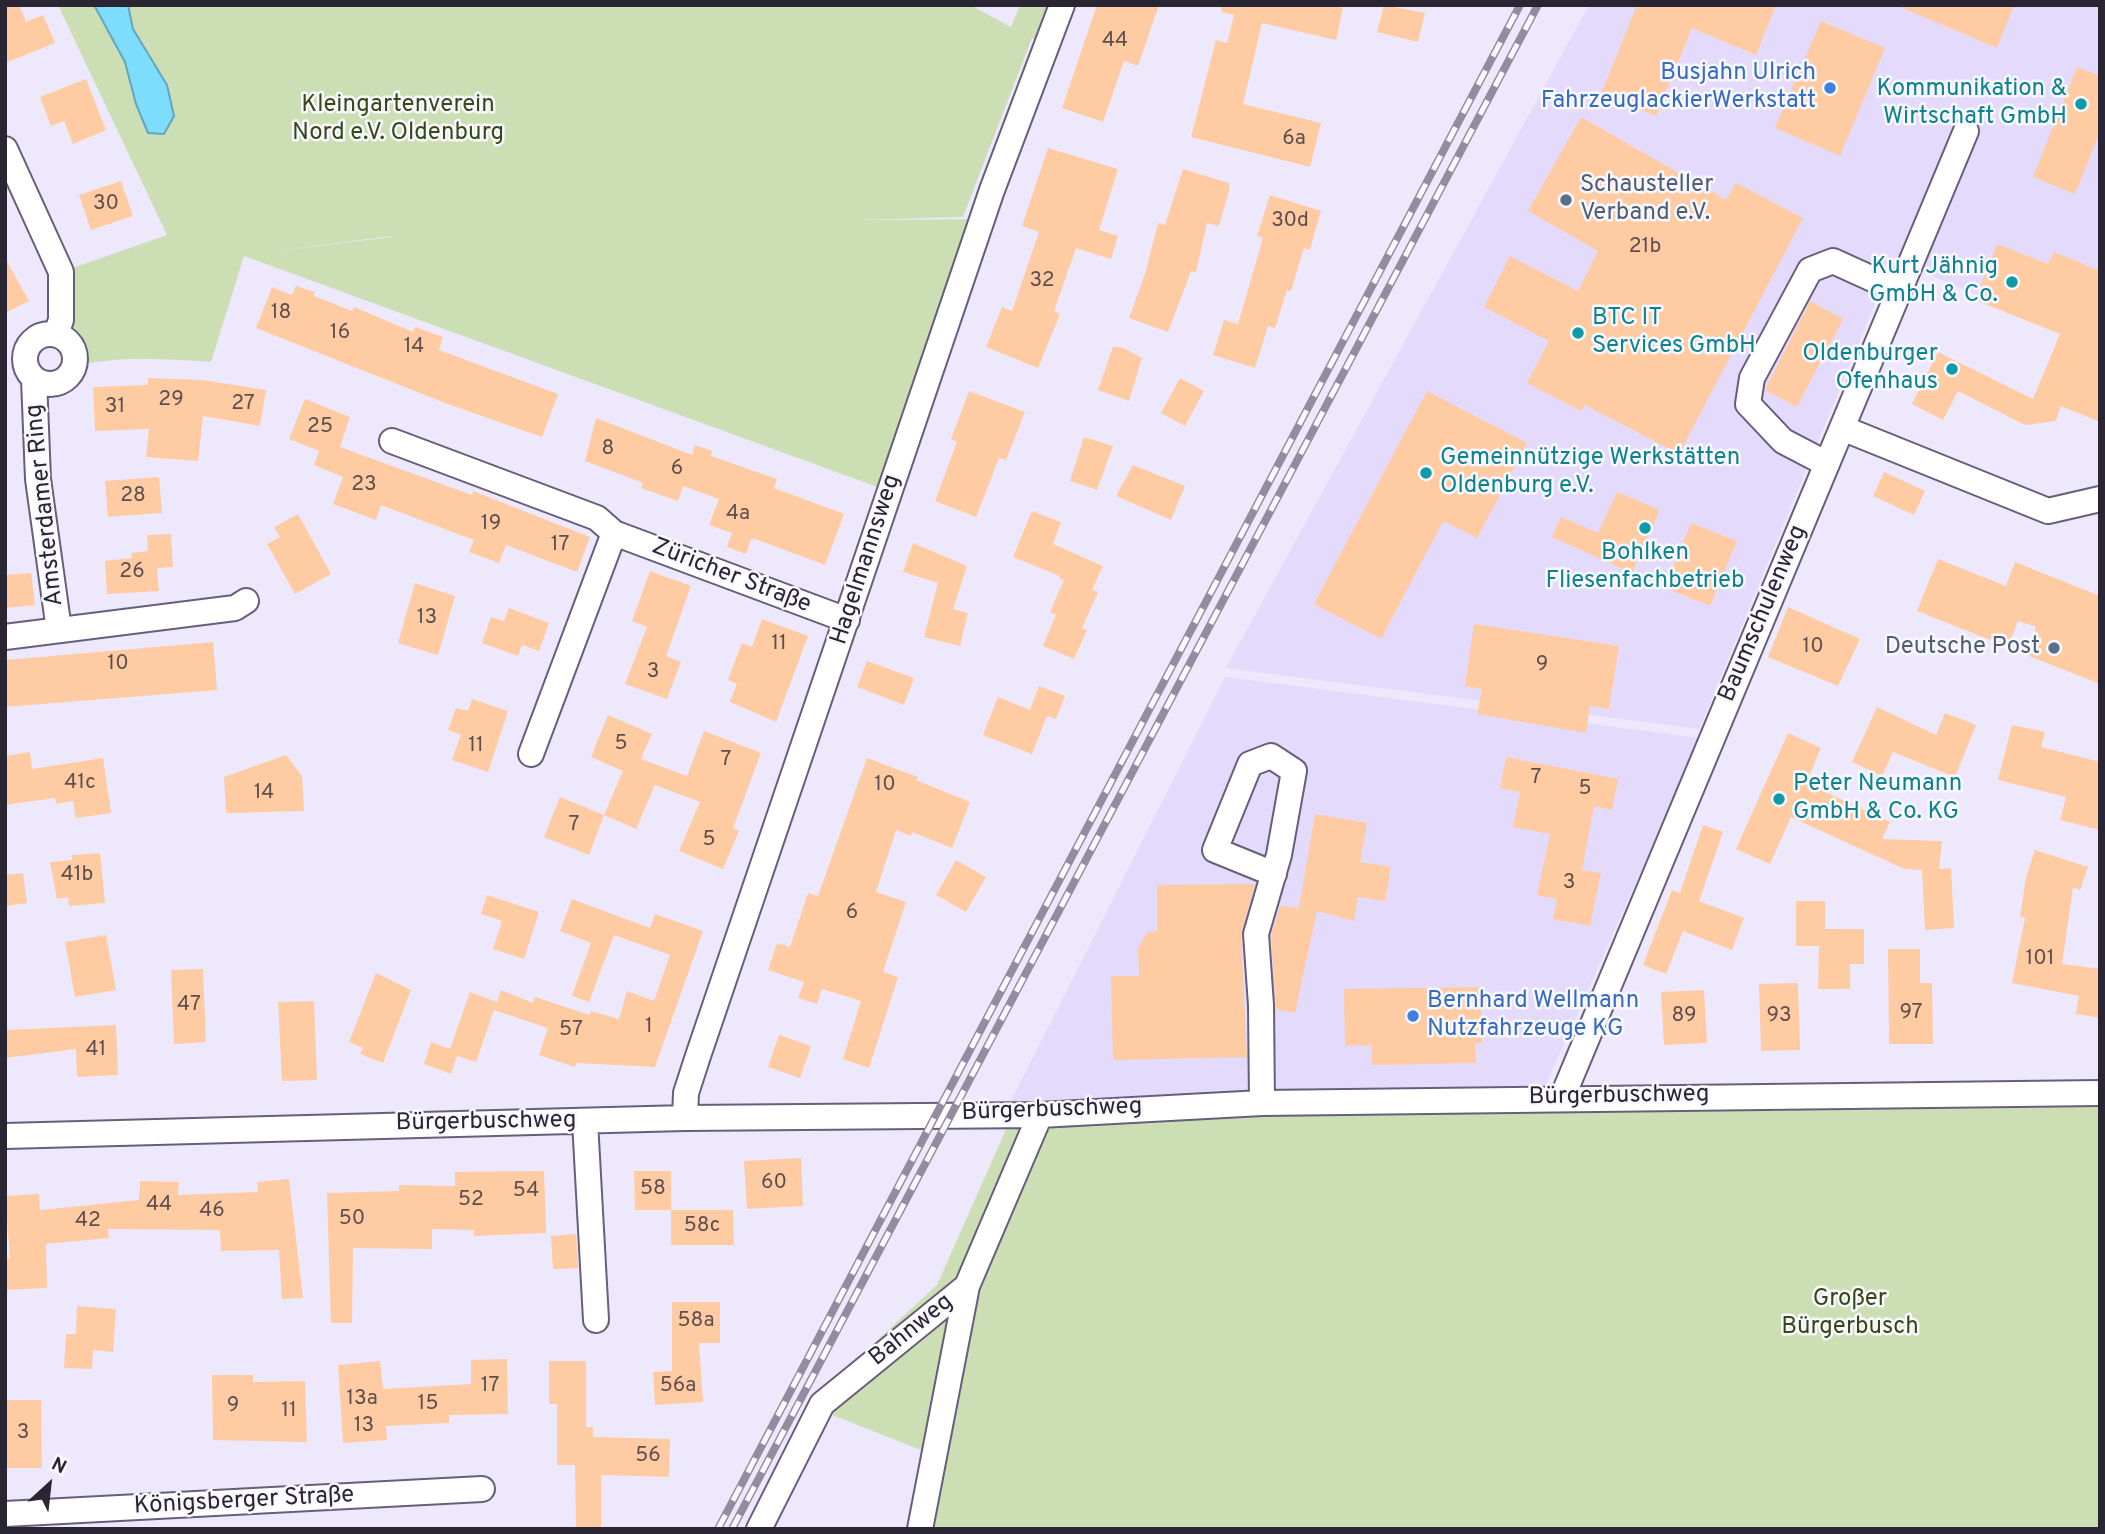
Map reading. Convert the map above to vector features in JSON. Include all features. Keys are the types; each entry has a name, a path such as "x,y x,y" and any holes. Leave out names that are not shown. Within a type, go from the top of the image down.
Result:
{"street":[{"name":"Hagelmannsweg","path":"685,1118 686,1093 694,1068 992,190 1062,5"},
{"name":"Baumschulenweg","path":"1562,1098 1966,131"},
{"path":"5,149 61,272 61,320 56,334"},
{"path":"1827,464 1783,441 1748,404 1752,378 1810,270 1833,261 1899,290"},
{"name":"Amsterdamer Ring","path":"34,379 50,384 65,379 71,373 74,350 69,343 56,334 39,336 27,348 25,365 34,379 38,479 59,630"},
{"path":"1842,428 2048,512 2100,499"},
{"name":"Züricher Straße","path":"392,441 597,518 614,533 847,620"},
{"path":"531,754 614,533"},
{"name":"Amsterdamer Ring","path":"5,637 235,608 246,601"},
{"path":"1262,1103 1261,1006 1256,934 1274,874 1294,771 1271,756 1250,764 1215,850 1274,874"},
{"name":"Bürgerbuschweg","path":"5,1136 685,1118 1040,1115 1262,1103 2100,1093"},
{"name":"Bahnweg","path":"758,1529 822,1404 967,1286 1040,1115"},
{"path":"585,1121 596,1320"},
{"path":"920,1529 967,1286"},
{"name":"Königsberger Straße","path":"5,1514 482,1489"}],"shaded area":[{"path":"1589,5 2100,5 2100,346 1893,260 1699,729 1226,668"},
{"path":"1225,677 1700,738 1540,1098 1004,1115"}],"green space":[{"name":"Kleingartenverein Nord e.V. Oldenburg","path":"58,5 94,5 125,62 136,104 167,85 133,29 128,5 970,5 1011,27 1020,5 1062,5 1047,46 1032,38 963,217 857,220 982,219 891,492 244,256 211,362 159,359 74,366 74,350 63,337 61,272 167,235","holes":["391,236 391,237 268,252"]},
{"name":"Großer Bürgerbusch","path":"2100,1095 2100,1529 920,1529 936,1456 807,1405 937,1285 1008,1125 1040,1115"}],"water":[{"path":"94,5 128,5 133,29 167,85 174,116 164,134 148,133 136,104 125,62"}],"building":[{"path":"5,5 19,5 26,22 43,15 55,43 5,63"},
{"path":"1097,5 1159,5 1138,66 1124,61 1103,122 1062,108"},
{"path":"1222,5 1328,5 1343,8 1336,40 1262,23 1243,104 1321,123 1310,167 1191,137 1216,40 1227,43 1234,15 1221,12"},
{"path":"1384,5 1425,13 1418,42 1377,32"},
{"path":"1637,5 1776,5 1756,55 1692,28 1656,116 1601,94"},
{"path":"1895,5 2014,5 1997,48"},
{"name":"Busjahn Ulrich FahrzeuglackierWerkstatt","path":"1821,21 1885,48 1840,156 1775,128"},
{"name":"Kommunikation & Wirtschaft GmbH","path":"2077,67 2100,76 2100,132 2075,194 2033,177"},
{"path":"86,79 106,130 73,144 64,121 51,126 40,97"},
{"path":"1581,117 1726,200 1736,183 1803,218 1679,454 1585,405 1581,411 1527,383 1549,341 1484,307 1510,256 1578,291 1598,251 1528,211"},
{"path":"1048,148 1118,169 1099,230 1118,236 1111,259 1076,248 1054,311 1060,314 1038,368 986,347 1002,307 1012,311 1039,232 1022,226"},
{"path":"1183,169 1229,183 1229,191 1219,226 1207,223 1196,272 1191,271 1168,332 1129,318 1145,274 1158,223 1165,225"},
{"path":"121,181 133,216 91,230 79,195"},
{"path":"1270,195 1321,211 1310,250 1304,248 1291,291 1287,290 1275,328 1268,326 1255,368 1213,355 1224,320 1238,324 1263,238 1257,236"},
{"path":"1997,244 2048,264 2054,252 2100,271 2100,422 2061,406 2056,421 2025,425 1958,391 1943,420 1912,404 1938,352 2033,399 2060,334 1975,300"},
{"path":"5,258 29,301 5,313"},
{"path":"296,286 315,292 314,296 352,311 354,307 413,332 415,327 443,337 439,350 558,394 542,437 445,403 256,328 272,287 292,295"},
{"path":"1810,301 1843,319 1797,407 1765,390"},
{"path":"1113,347 1122,347 1142,358 1129,401 1098,390"},
{"path":"148,378 203,380 266,390 260,426 203,416 198,461 146,457 149,429 95,431 93,387 148,385"},
{"path":"1180,378 1204,391 1185,426 1161,413"},
{"path":"969,391 1025,412 1006,460 999,458 976,517 935,501 957,442 951,439"},
{"name":"Gemeinnützige Werkstätten Oldenburg e.V.","path":"1427,391 1527,443 1477,538 1443,521 1381,639 1314,604"},
{"path":"305,399 350,417 340,447 472,495 473,491 590,537 577,572 506,545 499,563 469,552 474,540 381,505 376,520 333,504 343,477 314,465 319,451 289,439"},
{"path":"596,418 692,455 695,445 712,451 711,456 777,479 774,488 844,514 825,565 755,539 751,539 746,554 727,547 732,533 709,525 719,499 683,486 678,501 641,488 643,483 585,461"},
{"path":"1084,437 1113,446 1097,490 1070,481"},
{"path":"1133,465 1185,486 1171,520 1116,496"},
{"path":"1884,472 1925,491 1914,515 1873,496"},
{"path":"159,477 162,513 108,517 105,481"},
{"name":"Bohlken Fliesenfachbetrieb","path":"1617,492 1660,510 1632,573 1552,537 1561,517 1598,533"},
{"path":"1032,511 1061,522 1053,544 1103,566 1092,590 1098,592 1082,628 1087,630 1074,659 1043,646 1056,615 1050,612 1064,580 1013,557"},
{"path":"298,514 331,574 295,594 267,544 280,537 274,527"},
{"path":"1691,523 1737,541 1710,606 1665,588"},
{"path":"171,534 173,567 157,568 159,591 107,594 105,561 132,558 131,553 148,551 147,535"},
{"path":"913,543 967,566 953,609 968,613 960,646 924,637 938,583 903,572"},
{"name":"Deutsche Post","path":"1938,559 2006,586 2015,562 2100,596 2100,684 2029,656 2036,627 2018,621 2008,647 1917,611"},
{"path":"650,571 691,586 666,656 681,662 667,699 625,684 647,627 632,621"},
{"path":"31,573 35,605 5,608 5,575"},
{"path":"415,583 455,596 438,655 398,643"},
{"path":"1788,607 1860,639 1838,686 1768,657"},
{"path":"509,608 549,623 539,651 522,645 518,656 482,643 491,617 504,621"},
{"path":"762,619 808,636 776,722 730,702 737,684 728,680 742,643 752,647"},
{"path":"1474,624 1619,646 1609,709 1590,706 1586,733 1477,714 1482,689 1465,686"},
{"path":"213,642 217,690 5,707 5,660"},
{"path":"867,661 914,678 904,705 857,687"},
{"path":"1039,686 1065,696 1056,719 1047,716 1032,754 983,735 998,697 1030,710"},
{"path":"472,699 508,711 488,772 452,760 461,735 448,730 456,708 468,711"},
{"path":"1877,707 1936,735 1945,713 1976,725 1955,777 1893,752 1882,776 1852,762"},
{"path":"608,715 652,734 641,759 687,776 704,731 761,753 733,828 739,831 723,869 679,851 700,802 655,785 636,829 604,815 623,771 591,757"},
{"path":"2012,725 2045,732 2041,747 2100,762 2100,830 2060,820 2066,797 1998,780"},
{"path":"1788,733 1821,748 1806,783 1890,822 1882,839 1942,841 1939,869 1951,868 1954,928 1925,930 1922,870 1904,869 1791,817 1770,864 1736,849"},
{"path":"30,752 32,769 103,758 111,813 76,818 73,801 56,804 55,798 5,805 5,756"},
{"path":"286,755 302,776 304,811 226,813 224,777"},
{"path":"1506,757 1618,779 1612,810 1594,806 1582,870 1601,873 1590,926 1553,919 1557,899 1537,895 1550,834 1513,827 1520,792 1500,788"},
{"path":"867,758 918,777 916,780 970,802 952,848 912,832 911,836 896,830 876,892 906,902 883,972 898,977 869,1068 843,1059 861,1001 822,989 817,1004 798,998 804,982 768,970 777,943 790,947 808,893 818,896"},
{"path":"560,797 604,815 589,855 544,837"},
{"path":"1315,814 1367,823 1360,862 1391,867 1385,901 1358,897 1354,921 1317,911 1295,1013 1276,1009 1271,936 1280,906 1299,908"},
{"path":"1703,825 1723,832 1699,901 1744,918 1732,950 1683,931 1666,974 1643,965 1672,890 1680,893"},
{"path":"2035,850 2088,867 2080,890 2073,887 2062,964 2100,969 2100,1018 2076,1014 2079,996 2012,983 2025,918 2020,917 2026,877"},
{"path":"100,853 105,903 69,906 68,897 57,899 50,862 72,860 72,855"},
{"path":"956,860 986,877 966,912 936,895"},
{"path":"23,873 27,903 5,906 5,875"},
{"path":"1255,884 1241,935 1247,1057 1113,1060 1111,976 1139,976 1138,949 1147,932 1157,931 1157,885"},
{"path":"487,895 539,912 524,959 493,949 502,921 481,914"},
{"path":"572,899 650,928 655,914 703,931 655,1067 576,1063 575,1067 539,1055 548,1028 494,1010 476,1062 457,1056 451,1074 424,1064 431,1042 450,1049 470,992 497,1002 501,990 533,1003 535,997 590,1015 591,1011 619,1019 627,991 654,1001 670,955 614,935 589,1002 572,996 591,943 560,931"},
{"path":"1796,901 1825,901 1825,929 1864,929 1864,964 1850,964 1850,989 1818,989 1819,946 1796,946"},
{"path":"106,935 116,990 75,997 65,942"},
{"path":"1888,949 1920,949 1920,983 1932,983 1933,1044 1889,1044"},
{"path":"203,969 206,1042 174,1044 171,970"},
{"path":"376,973 411,990 383,1063 360,1054 363,1048 349,1042"},
{"path":"1798,983 1800,1050 1761,1051 1759,984"},
{"name":"Bernhard Wellmann Nutzfahrzeuge KG","path":"1481,987 1482,1043 1475,1043 1476,1063 1372,1065 1372,1045 1345,1046 1344,989"},
{"path":"1704,990 1707,1043 1664,1045 1661,992"},
{"path":"314,1001 317,1080 282,1081 278,1002"},
{"path":"116,1025 118,1075 77,1077 76,1049 5,1058 5,1030"},
{"path":"779,1035 811,1046 800,1078 768,1067"},
{"path":"801,1158 803,1206 747,1209 744,1161"},
{"path":"544,1171 546,1233 474,1236 474,1230 432,1229 432,1249 353,1248 352,1323 331,1323 327,1193 399,1191 399,1185 455,1186 455,1172"},
{"path":"634,1171 671,1171 671,1210 635,1210"},
{"path":"289,1179 303,1298 282,1299 279,1250 221,1251 220,1230 108,1229 109,1238 46,1244 47,1288 5,1290 5,1259 10,1258 5,1196 39,1194 40,1210 139,1200 140,1181 179,1182 178,1195 258,1192 257,1182"},
{"path":"671,1210 733,1210 734,1245 671,1245"},
{"path":"576,1234 578,1268 553,1269 551,1236"},
{"path":"672,1302 720,1302 720,1343 699,1343 703,1402 655,1405 653,1372 672,1371"},
{"path":"77,1306 116,1309 113,1352 93,1350 92,1369 64,1368 66,1334 76,1334"},
{"path":"507,1359 508,1414 449,1415 449,1423 386,1426 387,1440 343,1443 338,1365 380,1361 383,1389 471,1384 471,1360"},
{"path":"549,1361 586,1361 586,1427 593,1427 593,1437 670,1439 669,1477 601,1475 601,1529 576,1529 575,1465 557,1465 557,1404 549,1404"},
{"path":"212,1375 253,1375 253,1382 305,1381 307,1442 213,1440"},
{"path":"5,1400 41,1400 42,1468 5,1468"}],"railway":[{"path":"718,1529 1520,5"},
{"path":"732,1529 1538,5"}],"place":[{"name":"Busjahn Ulrich FahrzeuglackierWerkstatt","path":"1830,88"},
{"name":"Kommunikation & Wirtschaft GmbH","path":"2081,104"},
{"name":"Schausteller Verband e.V.","path":"1566,200"},
{"name":"Kurt Jähnig GmbH & Co.","path":"2012,282"},
{"name":"BTC IT Services GmbH","path":"1578,333"},
{"name":"Oldenburger Ofenhaus","path":"1952,369"},
{"name":"Gemeinnützige Werkstätten Oldenburg e.V.","path":"1426,473"},
{"name":"Bohlken Fliesenfachbetrieb","path":"1645,528"},
{"name":"Deutsche Post","path":"2054,648"},
{"name":"Peter Neumann GmbH & Co. KG","path":"1779,799"},
{"name":"Bernhard Wellmann Nutzfahrzeuge KG","path":"1413,1016"}]}
